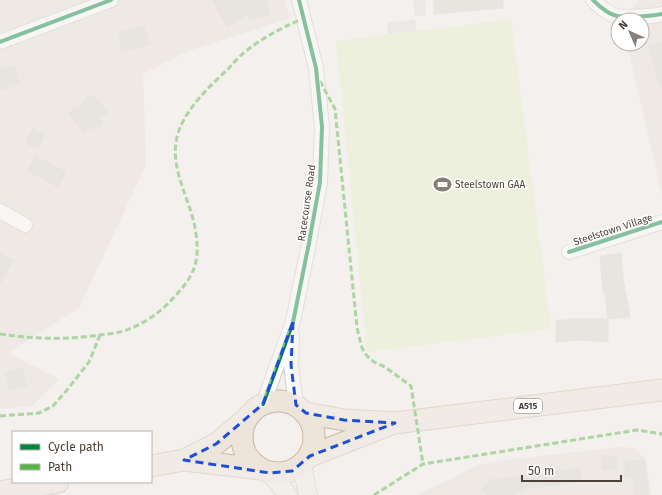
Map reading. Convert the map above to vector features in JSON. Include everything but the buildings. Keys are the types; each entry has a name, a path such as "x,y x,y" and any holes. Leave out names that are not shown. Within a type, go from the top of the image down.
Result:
{"highway":[{"name":"A515","path":"152,466 184,460 216,444 246,419 253,411 263,404 274,401 285,401 301,409 344,420 395,423 662,390"},
{"path":"301,409 312,422 315,433 314,445 306,460"},
{"path":"246,419 242,430 242,441 245,452 251,462 265,471"},
{"name":"A515","path":"184,460 281,474 292,471 306,460 395,423"},
{"path":"0,492 52,483"}],"main road":[{"path":"306,460 308,495"},
{"path":"265,471 288,495"}],"street":[{"path":"0,42 111,0"},
{"name":"Racecourse Road","path":"263,404 293,322 320,182 322,127 316,68 300,0"},
{"path":"593,0 603,9 617,16 651,16 662,14"},
{"path":"0,211 25,225"},
{"name":"Steelstown Village","path":"569,252 662,222"},
{"name":"Racecourse Road","path":"293,322 291,365 301,409"}],"highlighted area":[{"path":"293,322 291,365 296,405 306,413 344,420 395,423 310,456 292,471 270,473 184,460 216,444 263,404"}],"shaded area":[{"path":"0,0 285,0 290,18 188,51 143,74 146,165 79,308 8,353 60,379 32,406 0,409"},
{"path":"413,0 425,0 426,15 415,16"},
{"path":"638,0 662,0 662,194 629,52 650,52 650,12 631,12"},
{"path":"415,20 416,31 388,34 387,22"},
{"path":"621,447 634,448 646,459 651,495 416,495 475,466 497,461"}],"green space":[{"name":"Steelstown GAA","path":"511,19 551,329 367,352 336,41"}],"marked path":[{"path":"0,334 37,338 62,338 87,337 114,333 136,326 154,316 182,289 194,268 197,244 194,222 178,174 176,162 175,150 180,127 191,108 244,53 260,41 304,18"},
{"path":"320,81 335,109 357,328 362,348 367,356 374,362 385,367 411,386 423,464"},
{"path":"0,416 39,413 53,406 89,362 100,335"},
{"path":"374,495 423,464 637,430 662,434"}],"cycle path":[{"path":"0,42 111,0"},
{"path":"263,404 293,322 320,182 322,127 316,68 299,0"},
{"path":"593,0 607,12 617,16 626,17 662,14"},
{"path":"569,252 662,222"}],"place":[{"name":"Steelstown GAA","path":"442,185"}]}
